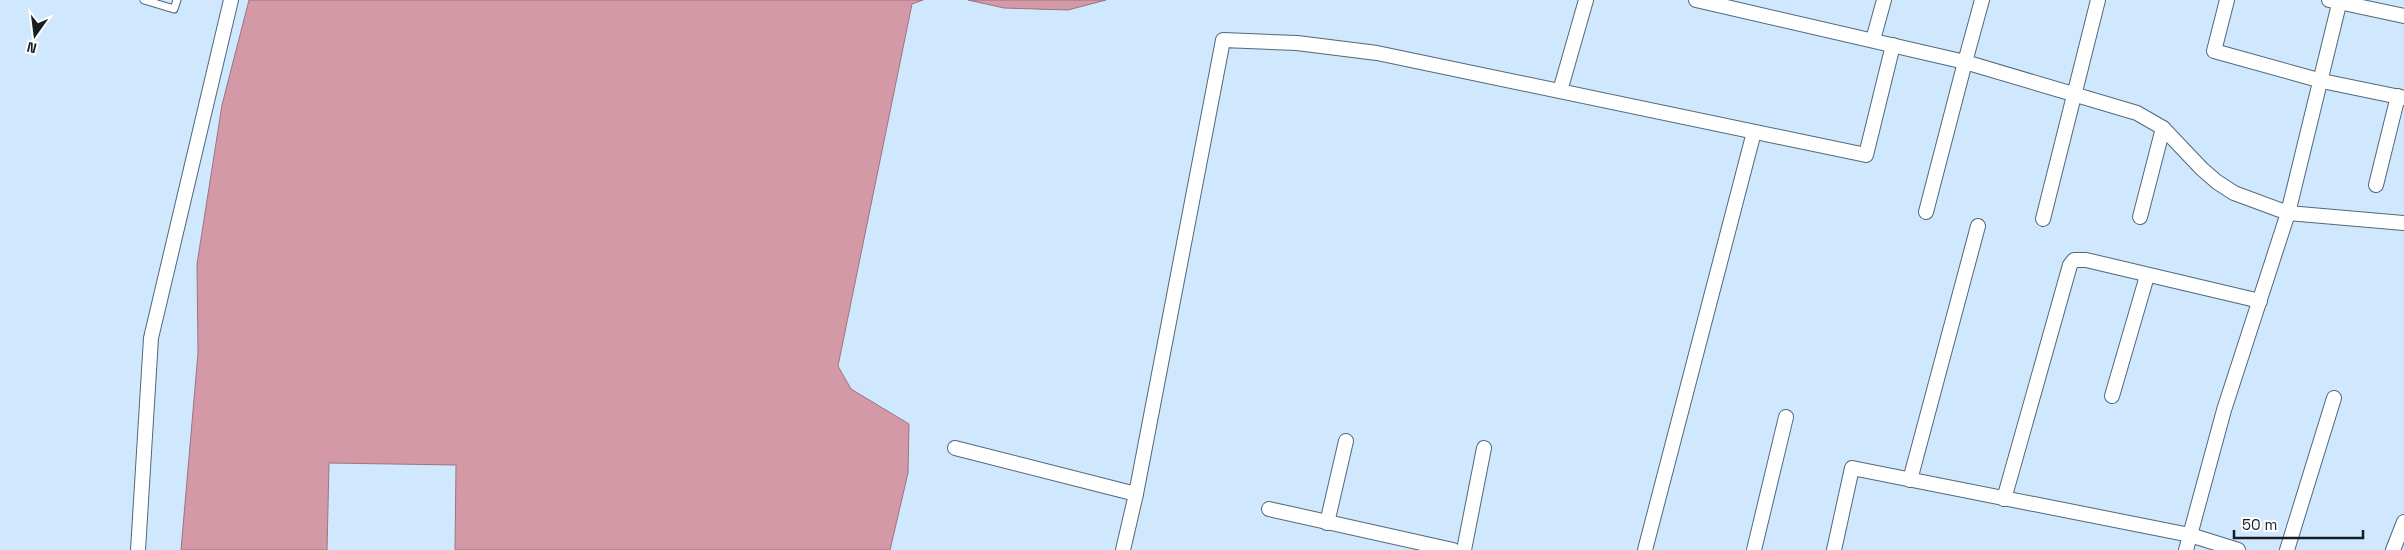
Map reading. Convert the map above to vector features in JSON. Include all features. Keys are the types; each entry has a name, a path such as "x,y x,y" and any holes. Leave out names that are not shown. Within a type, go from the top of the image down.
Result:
{"street":[{"path":"138,550 152,338 231,0"},
{"path":"1560,91 1586,0"},
{"path":"1696,0 1965,62 2137,113 2163,128 2217,182 2234,193 2288,213 2404,223"},
{"path":"1873,40 1884,0"},
{"path":"1926,212 1982,0"},
{"path":"2043,219 2076,94 2098,0"},
{"path":"2227,0 2214,51 2322,81 2401,97 2376,185"},
{"path":"2186,550 2224,410 2288,213 2322,81 2336,1 2404,16"},
{"path":"1123,550 1136,494 1223,40 1297,44 1377,53 1866,155 1893,45"},
{"path":"2140,217 2163,128"},
{"path":"1645,550 1754,132"},
{"path":"1910,480 1978,226"},
{"path":"2004,499 2070,265 2074,260 2086,260 2147,276 2260,301"},
{"path":"2112,396 2147,276"},
{"path":"2287,550 2334,398"},
{"path":"1754,550 1786,417"},
{"path":"1327,523 1346,441"},
{"path":"955,448 1136,494"},
{"path":"1464,550 1484,448"},
{"path":"1834,550 1852,468 2190,535 2238,550"},
{"path":"1269,510 1453,550"},
{"path":"2393,550 2404,522"}],"lane":[{"path":"144,0 174,9 177,0"}],"shaded area":[{"path":"249,0 923,0 912,4 838,366 851,389 909,424 908,473 890,550 455,550 456,465 329,463 327,550 181,550 198,353 197,264 222,105"},
{"path":"968,0 1106,0 1068,10 1004,8"}]}
